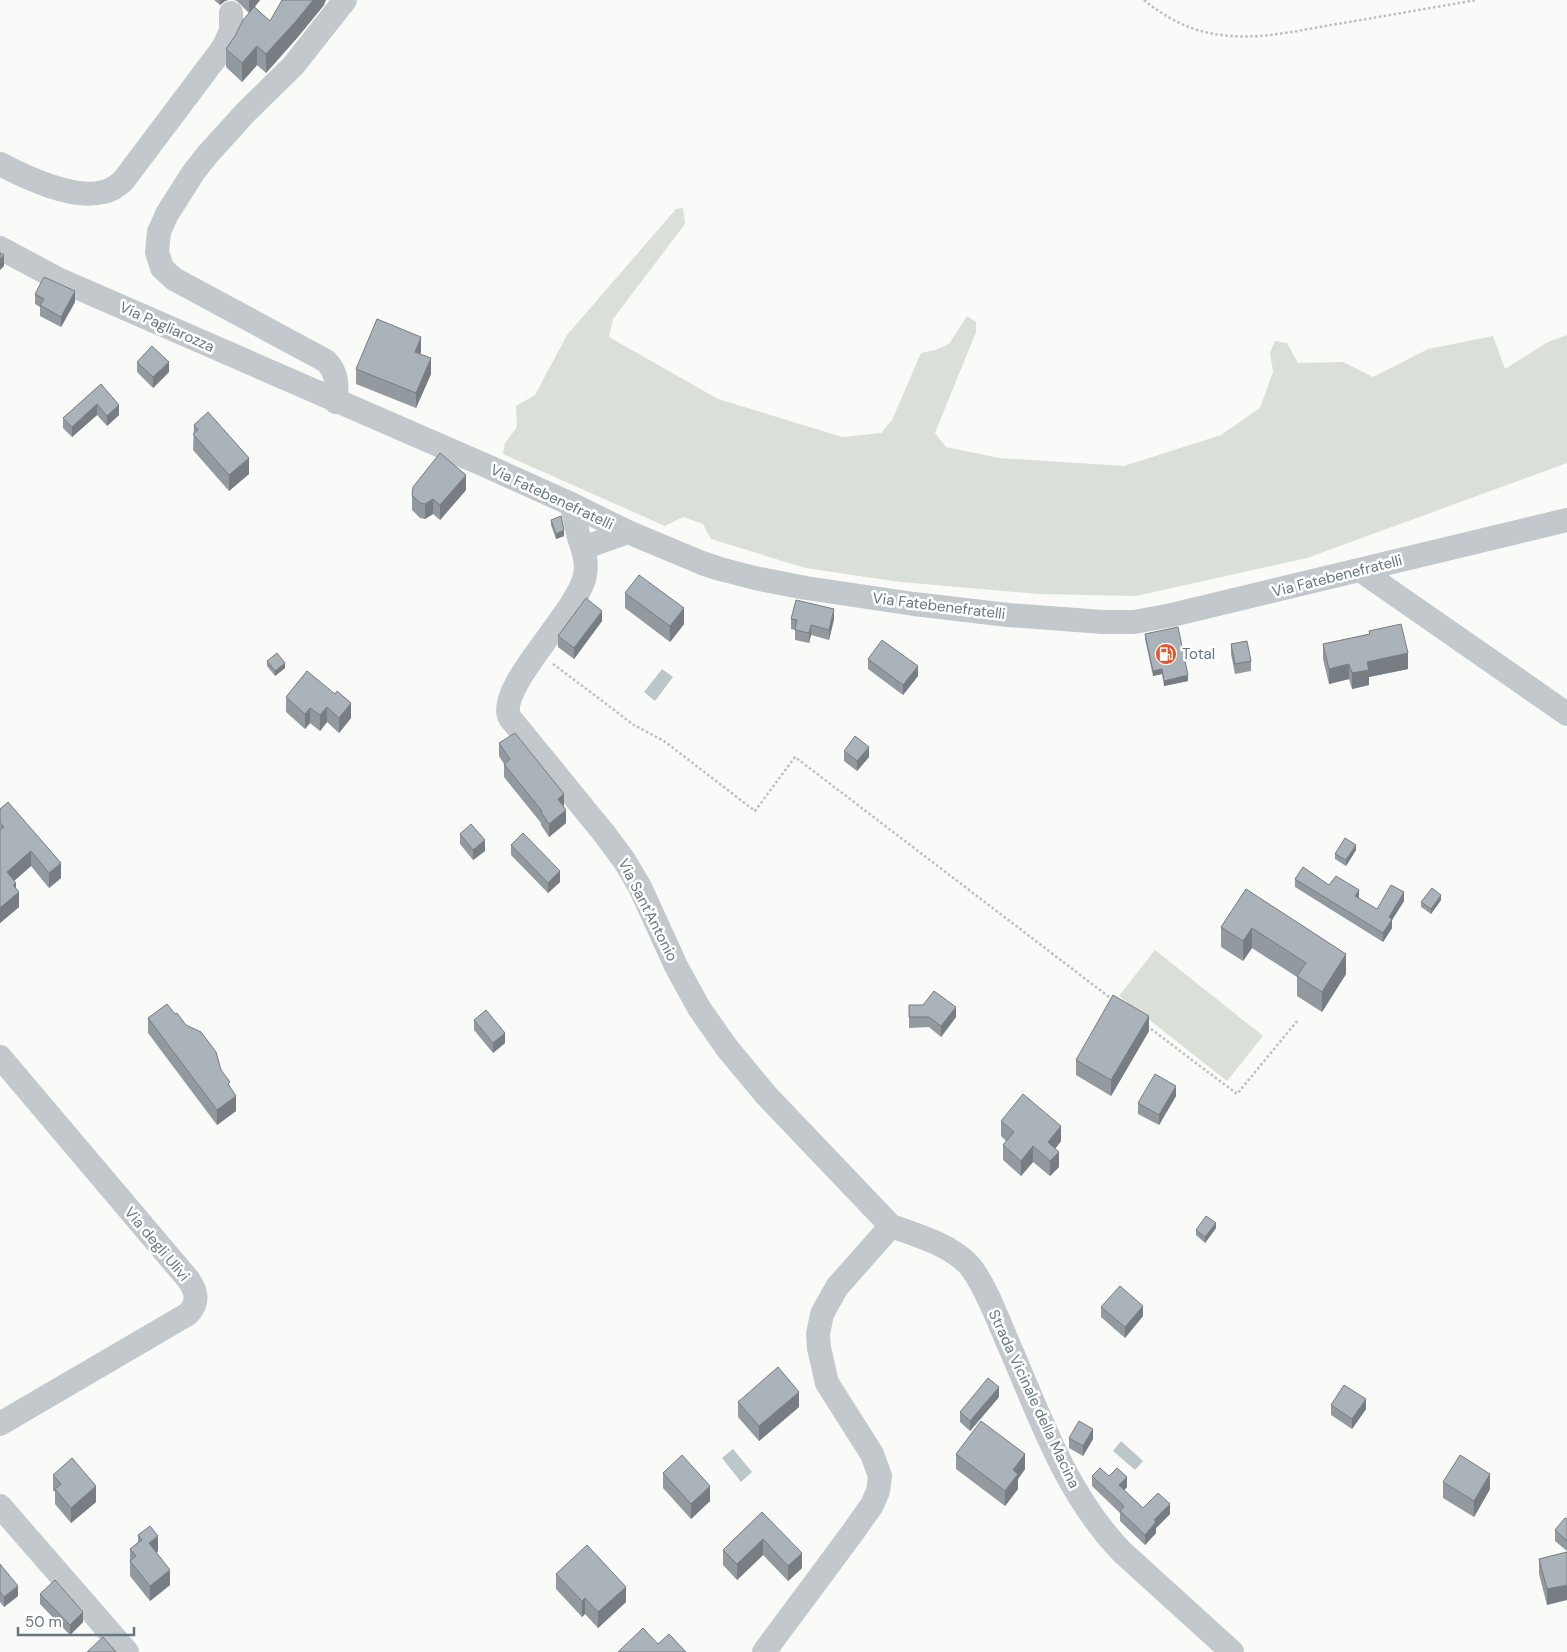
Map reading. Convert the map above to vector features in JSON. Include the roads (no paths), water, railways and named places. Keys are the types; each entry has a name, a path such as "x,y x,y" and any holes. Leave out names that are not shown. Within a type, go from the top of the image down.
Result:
{"street":[{"path":"336,402 337,385 335,374 326,361 174,279 160,264 156,246 163,221 197,168 240,119 293,66 344,0"},
{"path":"0,164 25,176 70,191 93,194 114,188 123,181 223,48 231,31 231,13"},
{"name":"Via Pagliarozza","path":"0,248 60,280 336,402"},
{"name":"Via Fatebenefratelli","path":"336,402 571,504 628,532 702,563 737,574 782,584 914,604 1068,621 1119,622 1149,620 1567,520"},
{"name":"Via Sant'Antonio","path":"571,504 583,548 586,569 581,590 522,675 509,700 507,711 510,718 624,860 640,888 676,966 699,1008 727,1048 766,1095 891,1226"},
{"path":"583,548 628,532"},
{"path":"1360,570 1567,714"},
{"name":"Via degli Ulivi","path":"0,1058 188,1279 195,1289 196,1300 194,1309 188,1314 0,1424"},
{"path":"764,1652 853,1532 872,1505 878,1491 880,1476 872,1454 827,1383 818,1348 818,1334 822,1314 837,1287 891,1226"},
{"name":"Strada Vicinale della Macina","path":"891,1226 947,1249 972,1269 998,1320 1057,1456 1090,1515 1104,1534 1122,1552 1232,1652"},
{"path":"0,1506 127,1652"}],"place":[{"name":"Total","path":"1166,654"}]}
